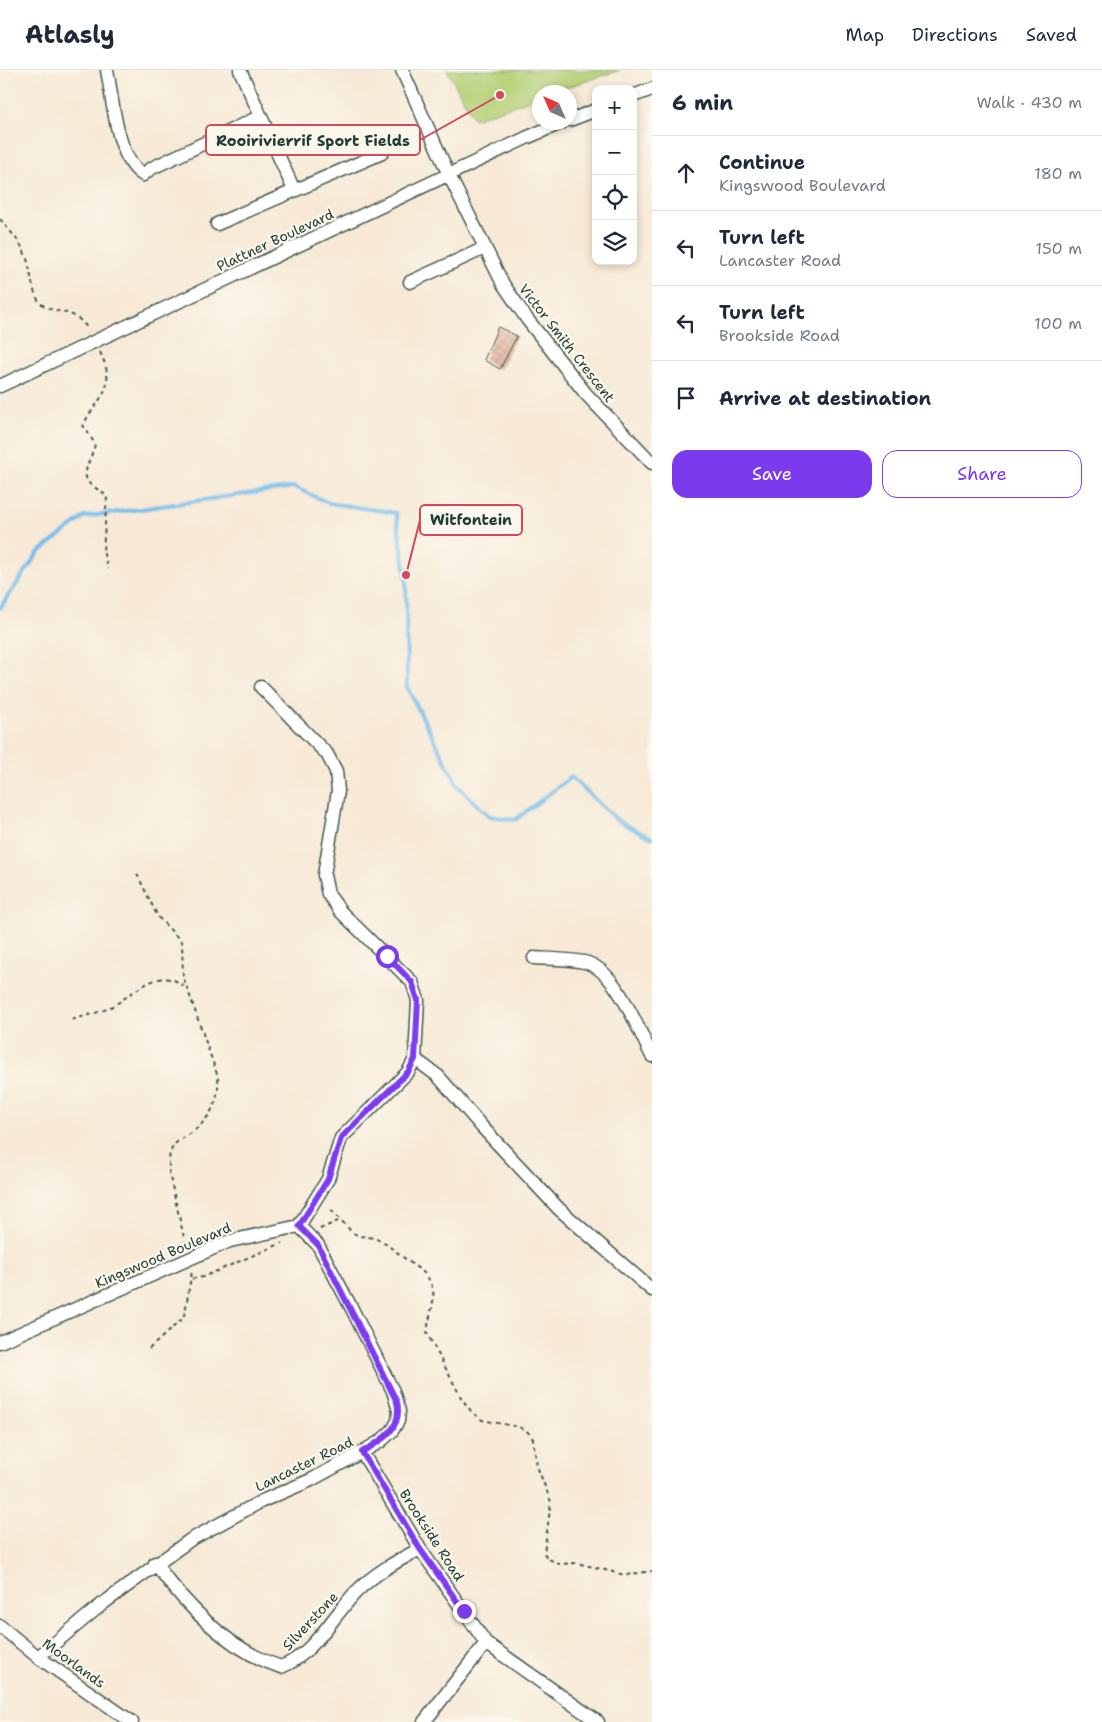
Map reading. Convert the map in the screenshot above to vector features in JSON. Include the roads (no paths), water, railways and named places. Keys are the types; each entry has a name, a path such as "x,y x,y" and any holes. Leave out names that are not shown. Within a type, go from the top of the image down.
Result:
{"street":[{"path":"107,70 122,144 129,162 134,169 143,175 150,168 262,116"},
{"path":"240,70 294,190"},
{"name":"Victor Smith Crescent","path":"402,70 449,175 503,284 527,319 586,394 652,463"},
{"path":"637,95 652,89"},
{"path":"577,117 592,112"},
{"name":"Plattner Boulevard","path":"0,386 545,130"},
{"path":"217,224 382,153"},
{"path":"410,282 485,248"},
{"path":"261,686 328,754 336,771 338,791 324,875 328,894 341,912 412,982 418,1000 415,1059 408,1072 341,1138 328,1179 303,1230"},
{"path":"534,958 586,962 599,969 611,980 652,1056"},
{"path":"415,1059 438,1076 559,1210 652,1290"},
{"name":"Kingswood Boulevard","path":"0,1342 230,1241 303,1230"},
{"name":"Lancaster Road","path":"38,1657 101,1605 190,1540 262,1500 311,1480 362,1452 392,1431 398,1421 397,1402 318,1245 303,1230"},
{"name":"Brookside Road","path":"362,1452 420,1549 486,1642 598,1722"},
{"name":"Silverstone","path":"156,1563 194,1611 234,1642 253,1654 281,1667 294,1662 308,1649 357,1591 386,1567 420,1549"},
{"name":"Moorlands","path":"0,1626 38,1657 132,1722"},
{"path":"424,1722 486,1642"}],"waterway":[{"path":"0,608 38,553 84,517 294,487 329,503 396,513 406,575 407,687 458,786 489,816 515,820 571,777 618,821 652,838"}],"place":[{"name":"Rooirivierrif Sport Fields","path":"500,95"},
{"name":"Witfontein","path":"406,575"}]}
